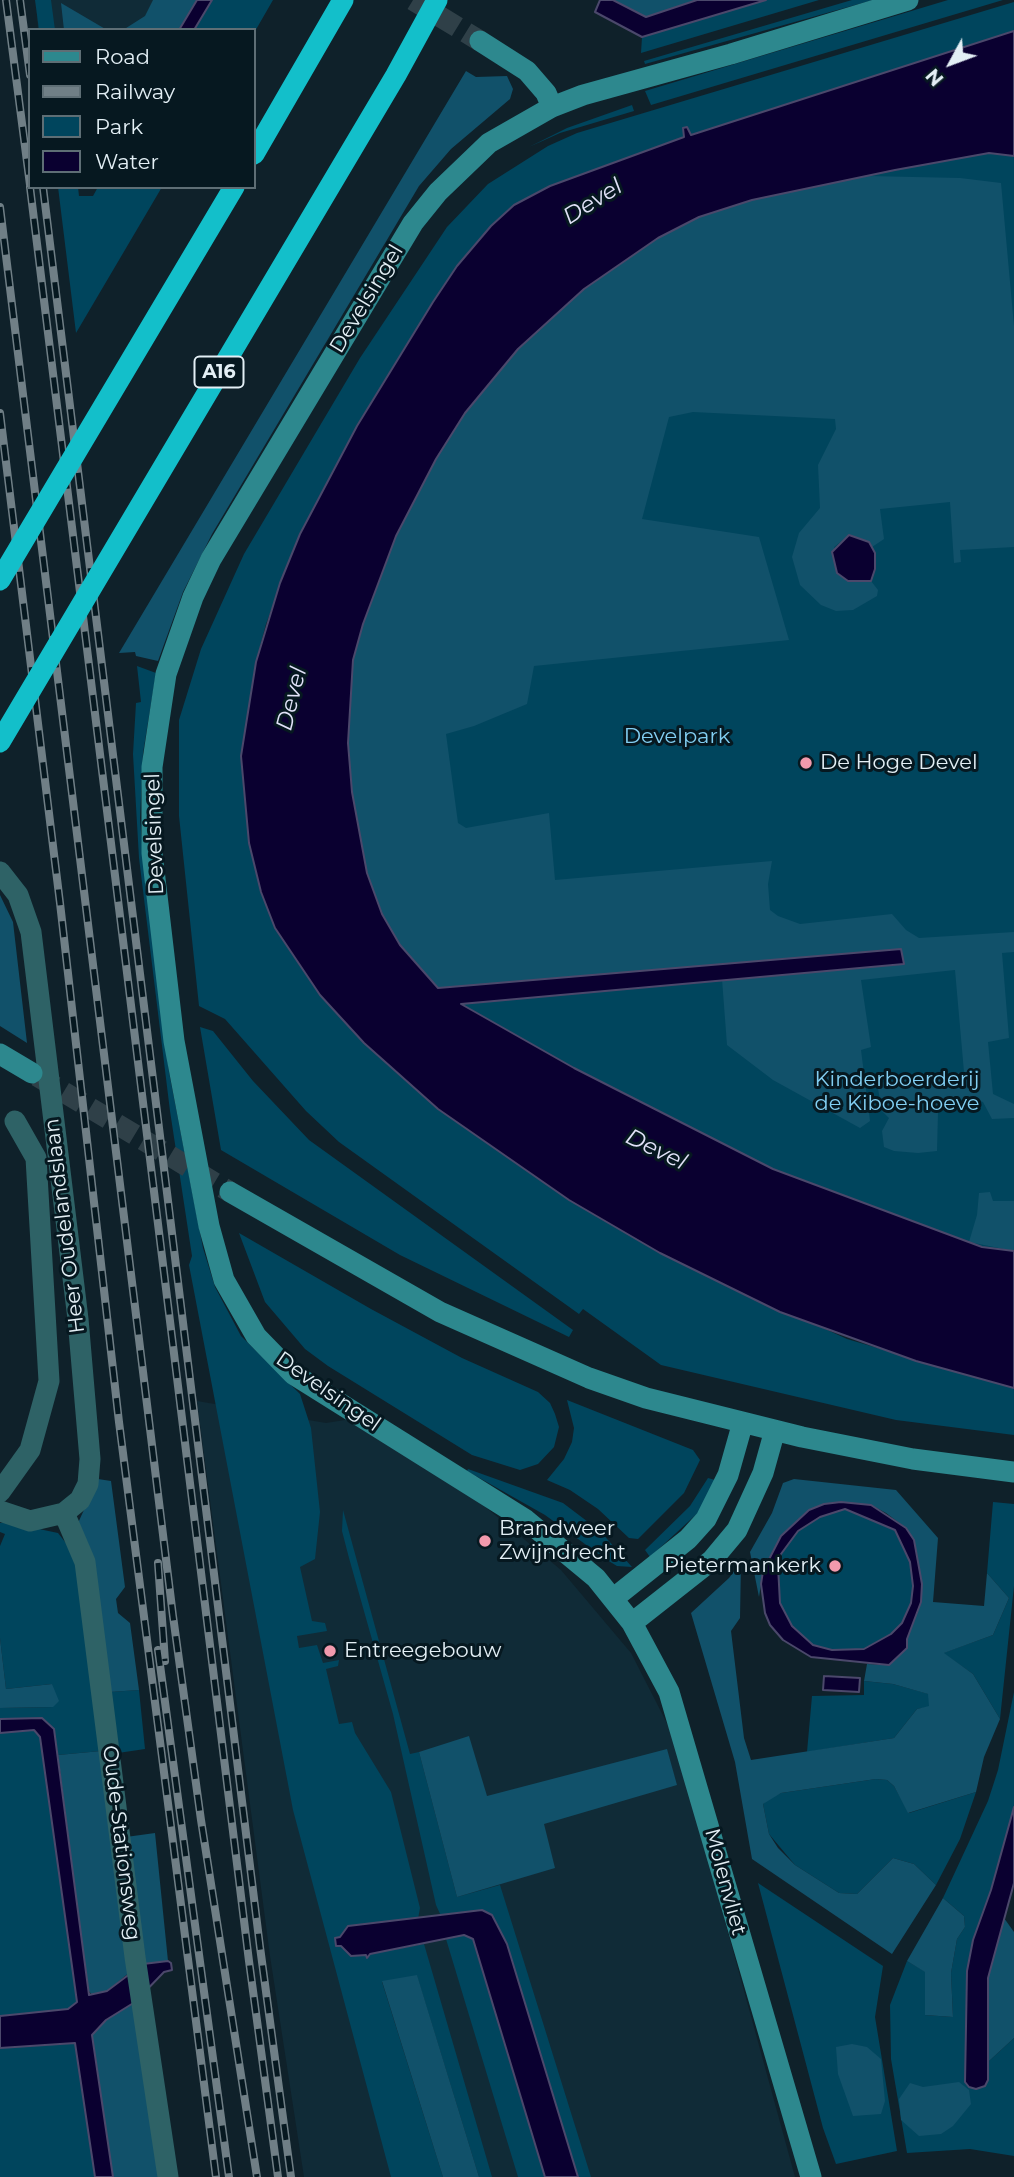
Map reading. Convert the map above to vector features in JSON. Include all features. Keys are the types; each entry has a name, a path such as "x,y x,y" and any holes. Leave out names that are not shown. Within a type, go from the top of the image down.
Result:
{"highway":[{"path":"256,151 343,0"},
{"name":"A16","path":"0,742 396,75 436,0"},
{"path":"0,580 233,189"}],"street":[{"name":"Develsingel","path":"614,1598 586,1570 526,1520 293,1374 267,1349 245,1320 224,1280 187,1116 174,1041 150,817 152,767 166,674 193,597 211,559 413,223 438,192 489,144 552,107 583,95 731,54 908,0"},
{"path":"480,41 527,71 546,93 552,107"},
{"name":"Heer Oudelandslaan","path":"0,872 18,895 31,932 78,1319 90,1459 88,1484 80,1500 64,1513"},
{"path":"0,1054 32,1073"},
{"name":"Heer Oudelandslaan","path":"0,1492 30,1450 49,1381 36,1158 15,1121"},
{"path":"230,1192 367,1272 512,1346 646,1398 775,1430 913,1459 1014,1472"},
{"path":"614,1598 688,1539 706,1519 728,1475 743,1422"},
{"path":"632,1623 712,1560 737,1530 759,1482 775,1430"},
{"path":"0,1511 30,1521 64,1513"},
{"name":"Oude-Stationsweg","path":"64,1513 85,1562 135,1956 168,2177"},
{"name":"Molenvliet","path":"614,1598 632,1623 669,1692 811,2177"}],"shaded area":[{"path":"36,0 162,0 145,28 38,28"},
{"path":"197,1401 326,1423 351,1419 477,1500 561,1570 631,1653 675,1739 795,2177 304,2177 270,1956"}],"green space":[{"path":"35,0 51,0 55,28 39,28"},
{"path":"153,0 197,0 180,28 126,28 145,16"},
{"path":"212,0 273,0 256,30 195,28"},
{"path":"613,0 697,0 646,17"},
{"path":"766,0 819,0 641,53 642,37"},
{"path":"852,0 873,0 645,64 644,61"},
{"path":"948,0 1003,0 651,105 645,91"},
{"path":"1014,2 1014,31 691,136 686,127 683,128 685,137 550,186 491,226 457,266 433,302 357,426 300,534 266,624 256,662 241,756 249,843 261,892 275,928 320,995 364,1043 438,1109 569,1200 660,1253 847,1339 1014,1388 1014,1435 896,1420 661,1365 583,1309 579,1314 339,1142 306,1111 225,1019 199,1006 179,816 179,720 201,649 244,554 360,358 447,227 488,184 548,146 577,133"},
{"path":"61,3 104,28 64,28"},
{"path":"466,71 476,77 507,76 513,89 510,99 451,149 419,186 212,534 183,592 158,661 136,656 135,652 119,653"},
{"path":"632,105 634,111 560,133 529,147 567,128"},
{"name":"Develpark","path":"1014,123 1014,1274 850,1231 456,1010 348,650 553,283"},
{"name":"Kinderboerderij de Kiboe-hoeve","path":"867,176 960,178 1001,183 1014,326 1014,547 960,550 961,562 954,563 950,502 880,509 884,539 872,547 869,542 849,535 834,547 848,581 871,581 878,590 877,596 853,610 836,611 821,605 800,585 792,557 799,533 820,508 818,465 836,429 835,419 693,412 669,417 642,519 759,537 789,640 534,666 527,704 474,726 446,734 458,823 466,828 549,813 555,880 772,861 768,884 770,910 800,924 892,914 906,930 919,938 1014,932 1014,952 1002,953 1009,1038 988,1042 993,1094 1014,1104 1014,1118 992,1119 983,1102 971,1098 948,1102 938,1112 937,1151 918,1153 894,1151 884,1147 882,1131 889,1118 882,1111 877,1083 964,1072 955,970 861,980 871,1047 861,1050 870,1121 860,1128 773,1080 727,1045 722,979 903,964 901,949 438,988 400,945 382,914 367,873 352,792 348,743 353,660 363,624 396,536 436,459 465,413 518,349 584,289 658,238 699,217 752,200"},
{"path":"58,189 78,189 79,196 93,196 97,189 161,189 76,333"},
{"path":"137,666 156,673 143,753 140,818 143,858 169,1072 203,1248 215,1287 241,1336 300,1394 311,1428 320,1512 315,1559 300,1567 312,1621 325,1623 327,1631 297,1636 299,1648 317,1645 323,1663 339,1660 338,1666 326,1669 339,1724 352,1722 355,1733 391,1792 420,1908 418,1919 348,1926 337,1946 369,1954 424,1944 492,2177 479,2177 417,1976 382,1982 443,2177 391,2177 293,1810 189,1265 192,1256 170,1111 139,858 133,754 136,703 141,702"},
{"path":"0,895 13,922 27,1043 0,1026"},
{"path":"200,1027 213,1031 253,1081 309,1140 573,1330 569,1337 400,1255 221,1150"},
{"path":"990,1192 993,1201 1014,1201 1014,1251 969,1242 977,1215 979,1193"},
{"path":"239,1233 462,1358 538,1392 550,1403 559,1427 554,1447 538,1464 520,1470 472,1455 328,1366 305,1349 265,1302"},
{"path":"567,1400 693,1450 700,1460 684,1493 638,1539 629,1538 598,1509 570,1490 547,1480 564,1459 572,1442 574,1428"},
{"path":"468,1469 563,1503 600,1531 632,1567 617,1566 545,1515 467,1471"},
{"path":"708,1478 715,1480 701,1510 650,1557 645,1550 690,1506"},
{"path":"98,1479 111,1481 125,1587 116,1599 118,1613 130,1623 139,1690 110,1692 78,1523"},
{"path":"794,1479 896,1490 938,1538 933,1602 984,1606 987,1573 1009,1598 993,1635 944,1653 973,1674 1000,1719 984,1757 976,1792 908,1813 894,1786 887,1780 876,1779 781,1793 763,1804 769,1834 778,1848 795,1865 839,1893 857,1894 893,1858 914,1864 936,1885 892,1954 752,1859 735,1762 691,1613 729,1578 741,1562 740,1618 731,1631 744,1738 751,1760 894,1738 917,1709 929,1706 928,1694 893,1684 864,1681 867,1664 889,1665 907,1639 921,1602 922,1584 914,1540 906,1528 886,1513 871,1505 841,1502 809,1510 763,1571 759,1597 750,1552 772,1513 783,1483"},
{"path":"993,1502 1014,1504 1014,1586 1000,1719 973,1674 943,1653 993,1635 1009,1598 987,1573"},
{"path":"845,1509 895,1530 910,1562 913,1586 911,1603 902,1623 891,1634 864,1649 832,1650 813,1645 792,1626 780,1603 778,1566 781,1554 798,1531 820,1517"},
{"path":"343,1510 410,1754 419,1752 457,1897 500,1885 591,2177 578,2177 507,1944 482,1910 441,1916 436,1905 393,1714 342,1531"},
{"path":"0,1523 58,1533 69,1547 79,1575 101,1751 58,1755 54,1729 42,1718 0,1719 0,1708 53,1707 52,1684 6,1689 0,1638 0,1546 5,1534 0,1532"},
{"path":"0,1638 6,1689 52,1684 59,1701 53,1707 0,1708"},
{"path":"864,1681 893,1684 929,1694 929,1707 917,1709 894,1738 807,1752 812,1696 864,1695"},
{"path":"139,1690 145,1749 118,1753 110,1692"},
{"path":"1014,1692 1014,1807 991,1890 973,1940 967,1971 965,2082 969,2087 988,2080 988,2062 1014,2038 1014,2156 970,2149 907,2153 891,2059 890,2005 907,1961 926,1972 925,2015 953,2017 951,1973 957,1939 965,1927 964,1916 943,1898 988,1801 998,1770"},
{"path":"34,1730 40,1737 77,2003 68,2009 0,2016 0,1733"},
{"path":"469,1736 487,1796 667,1749 677,1785 544,1824 555,1868 457,1897 419,1752"},
{"path":"101,1751 130,1972 107,1991 93,1996 88,1990 58,1755"},
{"path":"876,1779 887,1780 894,1786 909,1813 976,1792 960,1839 936,1885 914,1864 893,1858 857,1894 839,1893 795,1865 769,1834 763,1804 769,1798 781,1793"},
{"path":"155,1833 168,1961 143,1964 126,1837"},
{"path":"758,1883 883,1966 875,2017 897,2151 836,2164 823,2128"},
{"path":"943,1898 964,1916 965,1927 957,1939 951,1973 953,2017 925,2015 925,1972 907,1961"},
{"path":"1004,1918 1014,1932 1014,2038 988,2062 988,1978"},
{"path":"464,1934 473,1939 545,2177 518,2177 446,1939"},
{"path":"417,1975 479,2177 443,2177 382,1981"},
{"path":"135,2002 158,2177 113,2177 92,2035 106,2020"},
{"path":"71,2041 77,2045 95,2177 0,2177 0,2048"},
{"path":"852,2044 867,2047 881,2059 885,2101 881,2114 853,2116 838,2074 836,2047"},
{"path":"959,2082 969,2090 971,2104 953,2126 941,2134 919,2136 901,2120 899,2099 910,2083 923,2087"}],"water":[{"path":"197,0 212,0 195,28 180,28"},
{"path":"600,0 613,0 646,17 697,0 766,0 642,37 595,12"},
{"name":"Devel","path":"1014,31 1014,156 989,153 895,170 752,200 699,217 658,238 584,289 518,349 465,413 436,459 396,536 363,624 353,660 348,743 352,792 367,873 382,914 400,945 438,988 901,949 904,964 461,1004 574,1068 773,1169 982,1247 1014,1251 1014,1388 916,1361 780,1312 660,1253 569,1200 438,1109 364,1043 320,995 275,928 261,892 249,843 241,756 256,662 280,583 300,534 357,426 433,302 457,266 491,226 514,205 550,186 684,137 683,128 687,127 691,135"},
{"path":"849,535 869,542 875,553 875,569 871,581 848,581 837,573 832,552"},
{"path":"841,1502 871,1505 906,1528 914,1540 922,1584 921,1602 907,1639 907,1648 889,1665 811,1657 783,1640 770,1625 765,1613 761,1584 763,1571 781,1536 809,1510 824,1504","holes":["845,1509 895,1530 910,1562 913,1586 911,1603 902,1623 891,1634 864,1649 832,1650 813,1645 792,1626 780,1603 778,1566 781,1554 798,1531 820,1517"]},
{"path":"824,1676 860,1678 859,1692 823,1690"},
{"path":"42,1718 54,1729 89,1995 107,1991 143,1964 168,1961 171,1963 172,1970 164,1972 135,2002 106,2020 92,2035 113,2177 95,2177 75,2043 0,2048 0,2016 68,2009 77,2002 40,1737 34,1730 0,1733 0,1719"},
{"path":"1014,1807 1014,1883 988,1978 988,2080 985,2086 976,2089 965,2082 967,1971 973,1940 991,1890"},
{"path":"482,1910 492,1915 507,1944 578,2177 545,2177 473,1939 464,1935 370,1954 367,1958 366,1955 351,1956 341,1946 336,1946 335,1938 340,1937 348,1926"}],"tunnel":[{"path":"413,0 480,41"},
{"path":"37,1076 230,1192"}],"railway":[{"path":"6,0 28,170"},
{"path":"20,0 28,60"},
{"path":"30,189 278,2177"},
{"path":"43,189 260,1947 291,2177"},
{"path":"0,207 173,1616 201,1820 257,2177"},
{"path":"0,413 60,903 119,1422 216,2177"},
{"path":"158,1563 165,1661"},
{"path":"158,1650 229,2177"}],"place":[{"name":"De Hoge Devel","path":"806,763"},
{"name":"Brandweer Zwijndrecht","path":"485,1541"},
{"name":"Pietermankerk","path":"835,1566"},
{"name":"Entreegebouw","path":"330,1651"}]}
